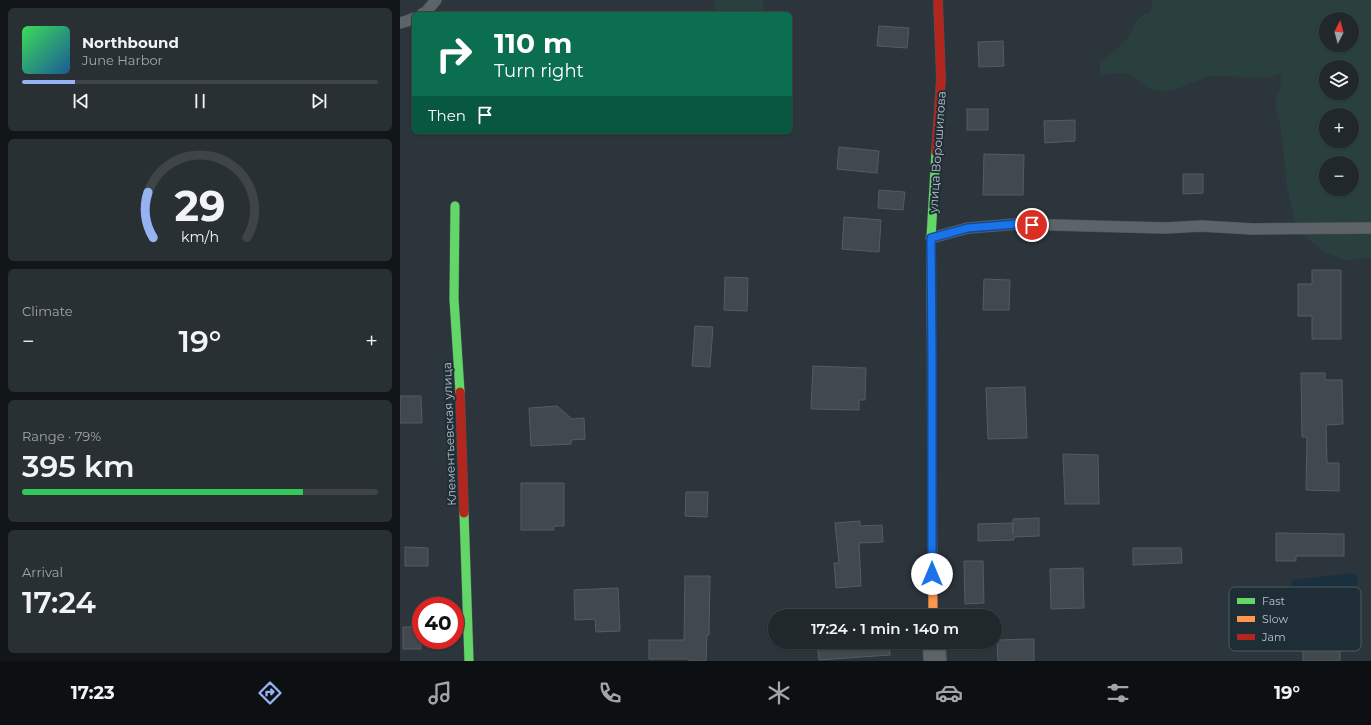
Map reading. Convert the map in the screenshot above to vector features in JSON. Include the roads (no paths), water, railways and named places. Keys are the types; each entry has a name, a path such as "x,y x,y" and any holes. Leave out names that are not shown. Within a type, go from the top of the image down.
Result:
{"street":[{"name":"улица Ворошилова","path":"933,609 931,238 942,79 938,0"},
{"name":"Клементьевская улица","path":"455,206 454,299 460,400 469,661"},
{"path":"934,649 935,661"}],"lane":[{"path":"426,12 436,0"},
{"path":"400,23 412,19"},
{"path":"931,238 968,228 1017,224 1165,228 1201,226 1253,229 1371,228"}],"water":[{"path":"1352,573 1358,580 1357,587 1291,587 1293,580"}]}
